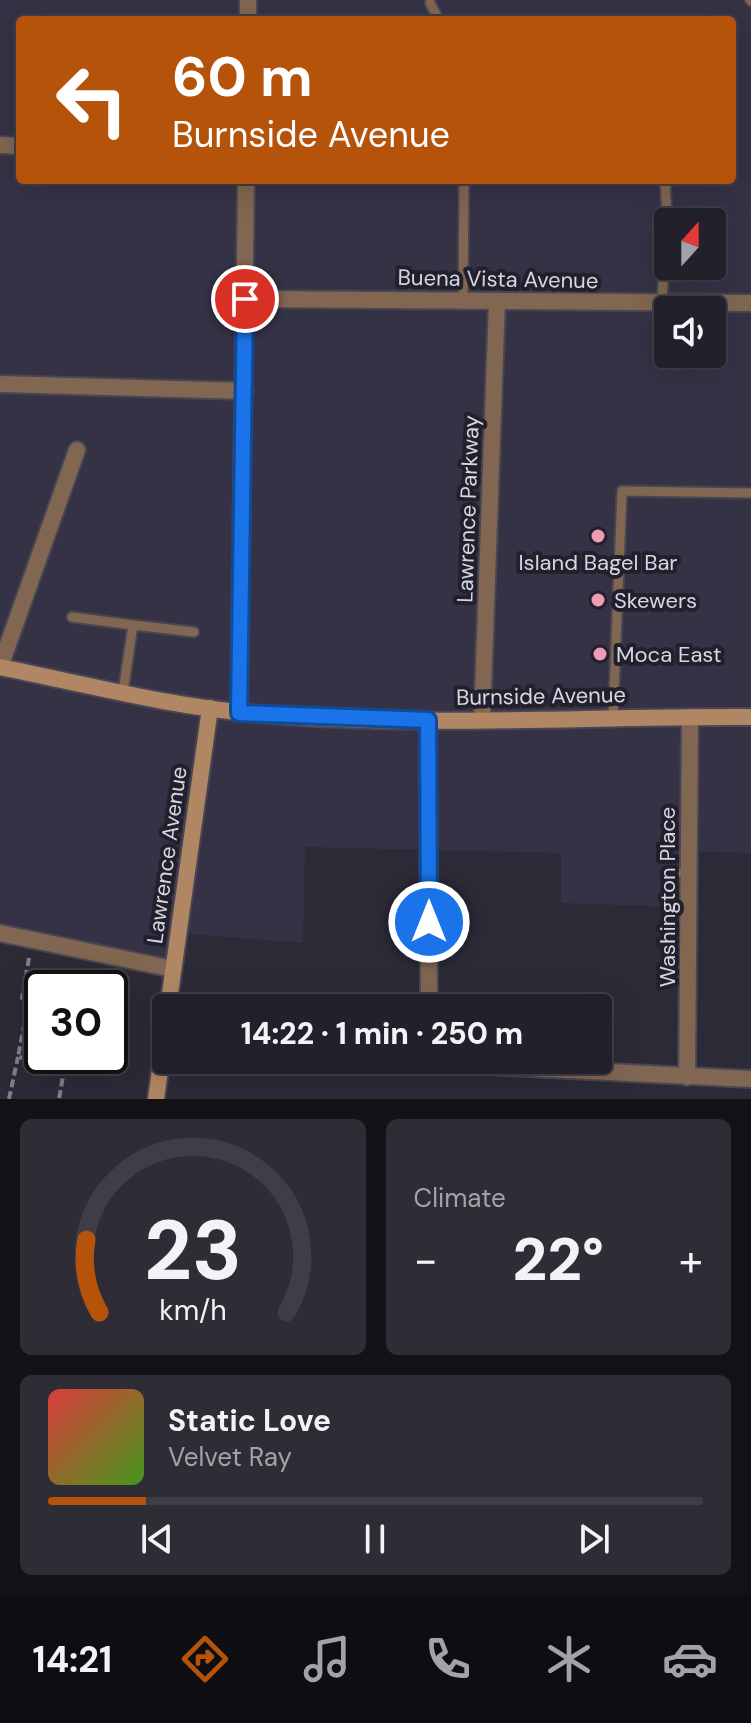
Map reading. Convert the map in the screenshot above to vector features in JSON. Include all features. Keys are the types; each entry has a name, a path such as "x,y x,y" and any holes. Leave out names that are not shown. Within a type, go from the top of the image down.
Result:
{"main road":[{"name":"Burnside Avenue","path":"0,667 239,713 428,720 751,717"},
{"name":"Lawrence Avenue","path":"170,994 210,708"},
{"path":"156,1099 161,1074"}],"street":[{"path":"239,713 246,184"},
{"name":"Buena Vista Avenue","path":"245,299 654,302"},
{"name":"Lawrence Parkway","path":"482,719 497,301"},
{"name":"Buena Vista Avenue","path":"726,303 751,303"},
{"path":"0,384 6,387 245,391"},
{"path":"0,667 77,450"},
{"name":"Washington Place","path":"687,1077 690,717"},
{"path":"428,720 429,994"},
{"path":"0,933 173,969"},
{"path":"612,1072 751,1079"}],"lane":[{"path":"430,3 437,16"},
{"path":"463,301 464,184"},
{"path":"662,296 665,184"},
{"path":"613,717 622,491 751,493"},
{"path":"72,617 194,632"},
{"path":"123,692 133,625"},
{"path":"668,872 689,873"}],"path":[{"path":"9,1099 29,999 22,998 29,958"},
{"path":"18,1057 65,1065 59,1099"}],"shaded area":[{"path":"0,0 751,0 751,853 684,851 681,907 561,903 561,853 305,847 303,943 177,933 171,967 0,932"}],"place":[{"name":"Island Bagel Bar","path":"598,536"},
{"name":"Skewers","path":"598,600"},
{"name":"Moca East","path":"600,654"}],"route":[{"path":"245,299 239,713 363,720 428,720 429,922"}]}
